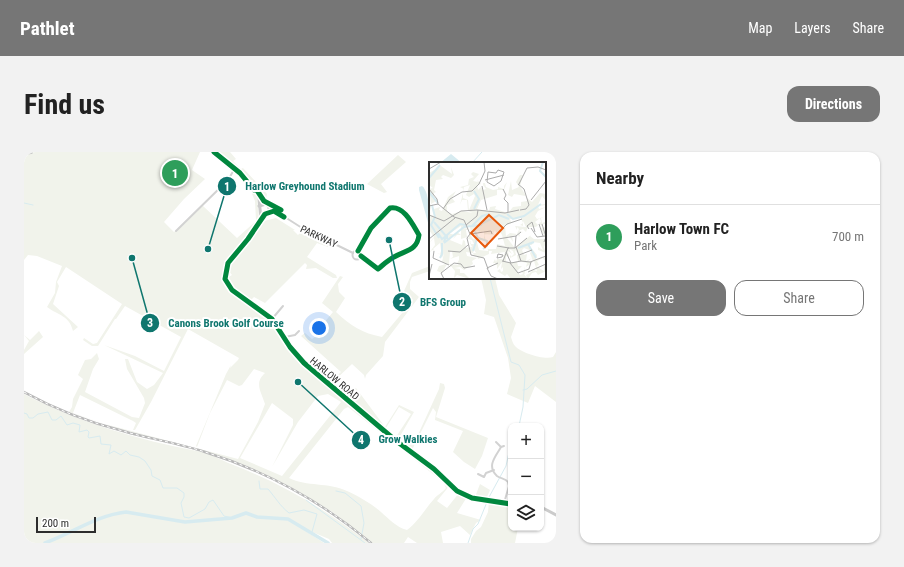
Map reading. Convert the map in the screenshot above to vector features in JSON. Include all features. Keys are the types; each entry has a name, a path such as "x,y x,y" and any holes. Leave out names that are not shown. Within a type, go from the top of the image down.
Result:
{"main road":[{"path":"24,153 31,152"}],"street":[{"path":"217,152 248,180 259,199 261,205 261,219"},
{"path":"176,231 228,180 236,168"},
{"path":"260,212 266,213 267,205 261,205"},
{"name":"PARKWAY","path":"267,205 277,209 285,217"},
{"name":"PARKWAY","path":"390,208 402,210 419,235 418,242 415,247 406,253 394,257 378,269 361,256 358,251 369,231 390,208"},
{"name":"PARKWAY","path":"266,213 275,211 313,234 335,243 353,253 352,256 355,260 359,259 361,256"},
{"name":"HARLOW ROAD","path":"266,213 248,239 228,263 226,279 232,290 272,319 285,337 290,347 304,363 394,440 434,469 457,491 472,498 508,504"},
{"path":"353,253 358,251"},
{"path":"272,319 283,306"},
{"path":"285,337 295,335 299,331"},
{"path":"496,442 500,447"},
{"path":"504,446 500,447 492,459 497,476 508,482 509,486 504,503"},
{"path":"478,474 484,477 486,473 494,470"},
{"path":"544,509 556,515"}],"shaded area":[{"path":"24,152 200,152 192,170 205,179 184,199 164,222 174,232 202,205 237,238 256,221 255,201 250,189 252,186 257,196 259,219 228,263 225,279 222,281 246,303 272,319 292,348 330,382 341,372 301,336 305,333 312,339 318,335 313,330 318,330 333,312 322,303 340,276 343,277 338,284 339,292 345,298 336,312 357,328 382,337 413,300 404,291 412,273 429,266 429,271 412,277 410,289 419,297 385,342 383,356 366,375 365,379 364,375 352,364 333,382 347,393 356,388 385,427 399,405 414,412 399,438 407,444 416,439 439,389 440,383 444,384 445,388 436,417 488,438 482,456 475,469 453,452 463,431 435,420 436,412 433,408 411,452 434,469 450,485 437,501 447,508 459,493 467,497 457,513 481,520 476,523 470,535 460,526 441,532 443,543 417,543 408,537 404,543 372,543 331,511 292,488 239,463 196,448 238,459 258,422 265,404 259,384 265,373 254,369 242,385 239,386 227,380 210,413 197,447 196,446 226,374 231,365 230,368 239,358 188,329 135,430 133,430 136,423 133,421 80,395 73,413 105,424 69,412 72,407 73,399 83,379 78,375 85,360 91,359 97,353 99,359 93,369 85,392 132,417 139,418 145,403 144,398 127,369 125,359 128,359 137,382 147,389 154,385 163,373 104,345 135,356 164,371 181,337 125,306 98,346 92,346 83,340 84,338 93,344 97,343 122,304 66,267 57,282 59,286 53,304 78,327 73,331 69,322 63,316 47,307 55,293 56,282 62,266 37,256 28,255 24,260","holes":["328,394 341,402 282,476 240,458 272,403 293,419 293,425 272,467 298,422 318,396","348,407 443,482 446,488 435,498 407,530 396,525 369,503 347,491 332,486 303,483 289,478 344,409","399,407 411,414 394,440 384,431"]},
{"path":"219,152 230,152 236,159 233,161 241,169 243,168 267,194 266,199 263,199 251,181"},
{"path":"451,154 461,162 450,161 441,162"},
{"path":"398,155 406,162 381,184 387,192 384,193 367,184"},
{"path":"422,186 427,194 429,206 429,226 419,190 419,187"},
{"path":"276,218 295,230 293,230 298,235 300,233 328,245 328,247 317,243 307,257 336,275 337,278 333,278 316,268 306,269 307,265 305,263 265,303 254,297 250,301 235,291 234,287 227,278 232,275 228,270 233,260 264,221"},
{"path":"481,279 495,279 499,295 516,323 511,337 515,346 522,351 544,358 553,357 556,352 556,402 535,386 528,403 507,394 511,378 508,358 494,317 484,314 486,300"},
{"path":"39,331 43,337 24,354 24,350 29,341 24,335 30,340"},
{"path":"24,394 66,413 109,429 175,447 206,453 249,471 285,488 319,508 369,543 332,543 329,539 310,531 307,532 324,543 24,543"},
{"path":"105,424 195,448 120,429"},
{"path":"480,484 490,490 486,499 475,497"},
{"path":"489,501 508,504 508,531 517,531 515,543 471,543 471,539 476,531 481,527 488,512"}],"waterway":[{"path":"473,162 482,152"},
{"path":"24,203 33,205"},
{"path":"490,279 511,362 519,365 525,375 523,407 520,423"},
{"path":"523,390 527,389 542,375 556,371"},
{"path":"24,413 27,414 29,418 33,418 38,414 48,412 52,420 56,420 61,416 67,425 73,423 80,425 79,432 87,430 89,432 89,438 100,436 101,444 111,445 109,454 114,451 121,455 126,451 130,455 139,457 145,461 151,470 152,476 160,480 163,488 177,488 184,493 181,503 184,517 189,518 205,509 209,502 213,500 224,516 232,518"},
{"path":"488,499 506,466 508,457"},
{"path":"259,481 260,489 268,489 289,513 304,510 317,514 312,532"},
{"path":"336,491 345,493 361,506 364,523 361,539"},
{"path":"306,500 365,543"},
{"path":"468,543 473,529 478,524 487,502"},
{"path":"45,543 95,520 126,512 185,522 232,518 246,513 257,517 288,519 328,543"}],"railway":[{"path":"24,392 97,424 195,449 250,468 313,501 333,514 371,543"}],"cycle path":[{"path":"214,152 240,173 254,190 256,189 264,201 281,210"},
{"path":"358,251 371,228 390,208 395,208 404,213 411,221 419,235 418,240 413,247 392,258 378,269 361,256"},
{"path":"284,217 274,211 265,214 248,239 228,263 225,279 232,290 272,319 290,347 304,363 395,440 434,469 457,491 472,498 508,504"}],"place":[{"name":"Harlow Town FC","path":"175,173"},
{"name":"BFS Group","path":"389,240"},
{"name":"Harlow Greyhound Stadium","path":"208,249"},
{"name":"Canons Brook Golf Course","path":"132,258"},
{"name":"Grow Walkies","path":"298,382"}]}
